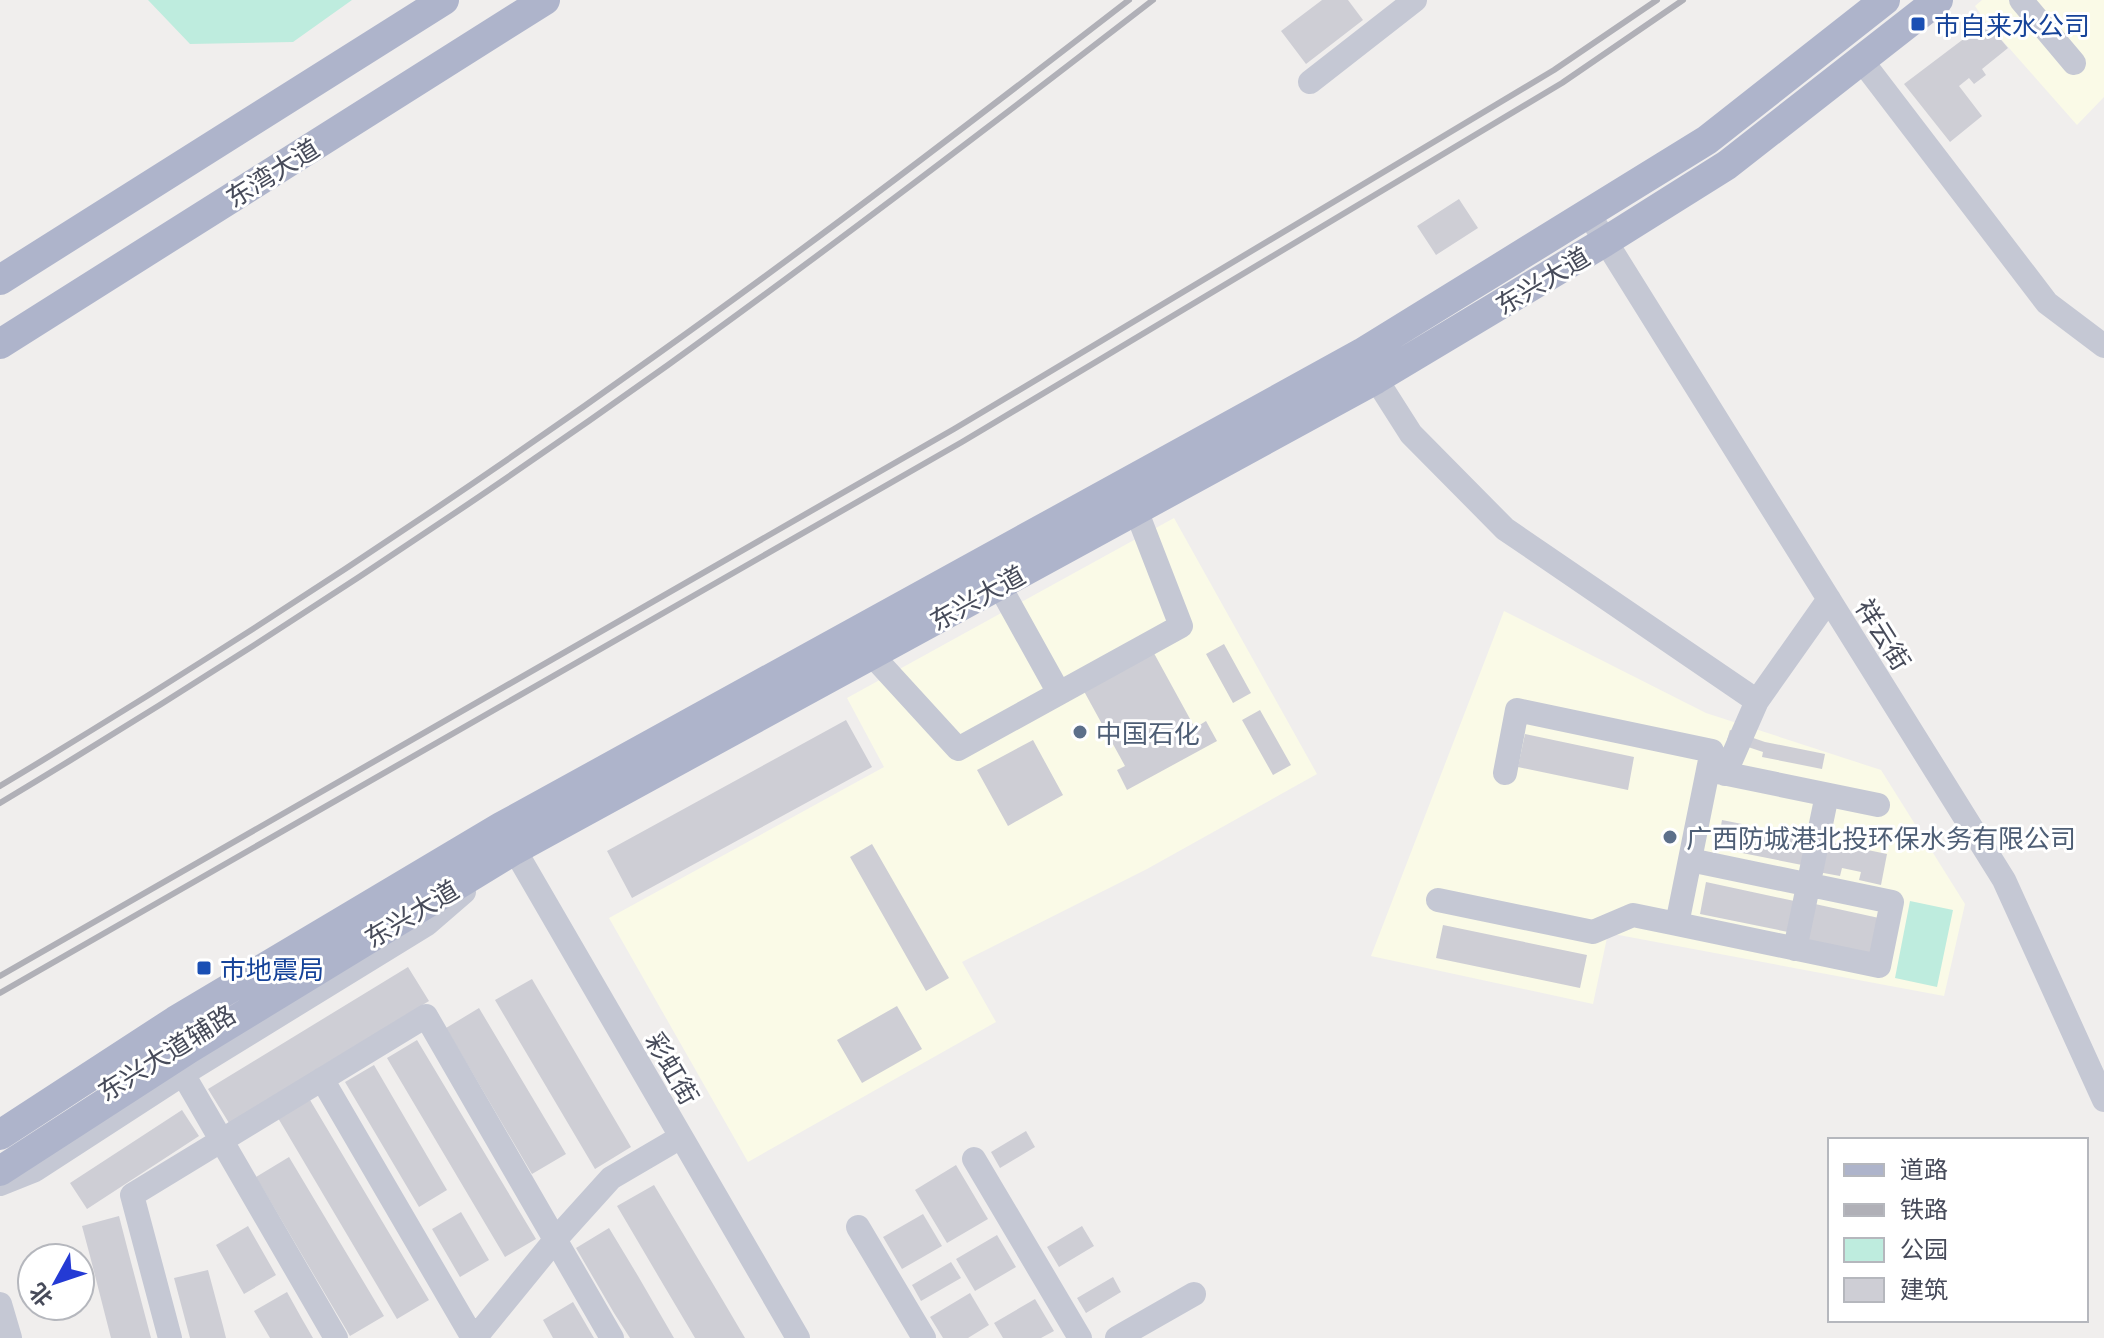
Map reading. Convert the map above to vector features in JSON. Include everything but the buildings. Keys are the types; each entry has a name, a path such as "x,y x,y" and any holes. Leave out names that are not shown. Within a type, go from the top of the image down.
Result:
{"main road":[{"name":"东湾大道","path":"0,280 444,0"},
{"name":"东湾大道","path":"0,344 545,0"},
{"name":"东兴大道","path":"0,1135 175,1021 508,838 1362,353 1707,140 1885,0"},
{"name":"东兴大道","path":"0,1171 226,1037 311,974 508,838 872,655 1376,379 1606,241 1727,165 1938,0"}],"street":[{"path":"1310,82 1415,0"},
{"path":"2021,0 2074,63"},
{"path":"1862,61 2047,303 2104,346"},
{"name":"祥云街","path":"1588,213 2004,880 2104,1100"},
{"path":"1376,379 1411,434 1505,529 1757,701"},
{"path":"872,655 958,749 1181,626 1136,510"},
{"path":"999,585 1059,693"},
{"path":"1677,924 1690,860 1717,772 1757,701 1829,599"},
{"path":"1505,773 1517,710 1712,751 1717,772"},
{"path":"1717,772 1878,805"},
{"path":"1795,949 1827,795"},
{"name":"东兴大道辅路","path":"0,1184 35,1170 183,1074 226,1037 350,971 427,924 508,838"},
{"name":"彩虹街","path":"508,838 798,1338"},
{"path":"1438,900 1593,932 1633,915 1879,966 1892,902 1690,860"},
{"path":"311,974 350,971"},
{"path":"170,1338 132,1195 426,1016 612,1338"},
{"path":"183,1074 336,1338"},
{"path":"322,1079 474,1338 611,1178 681,1137"},
{"path":"974,1159 1080,1338"},
{"path":"858,1227 924,1338"},
{"path":"1117,1338 1194,1294"},
{"path":"0,1304 10,1338"}],"shaded area":[{"path":"1982,0 2104,0 2104,97 2077,125 1986,22 1975,6"},
{"path":"1174,518 1317,774 1147,869 962,962 996,1022 748,1162 609,918 884,767 847,698"},
{"name":"广西防城港北投环保水务有限公司","path":"1504,611 1706,713 1881,770 1965,904 1944,996 1608,933 1593,1004 1371,956"}],"green space":[{"path":"148,0 352,0 293,42 190,44"},
{"path":"1910,901 1953,910 1937,987 1895,978"}],"railway":[{"path":"0,786 334,576 579,410 837,223 1129,0"},
{"path":"0,803 338,591 586,423 851,230 1153,0"},
{"path":"0,976 954,429 1554,70 1657,0"},
{"path":"0,993 962,442 1562,83 1683,0"}],"place":[{"name":"巿自来水公司","path":"1918,24"},
{"name":"中国石化","path":"1080,732"},
{"name":"广西防城港北投环保水务有限公司","path":"1670,837"},
{"name":"巿地震局","path":"204,968"}]}
